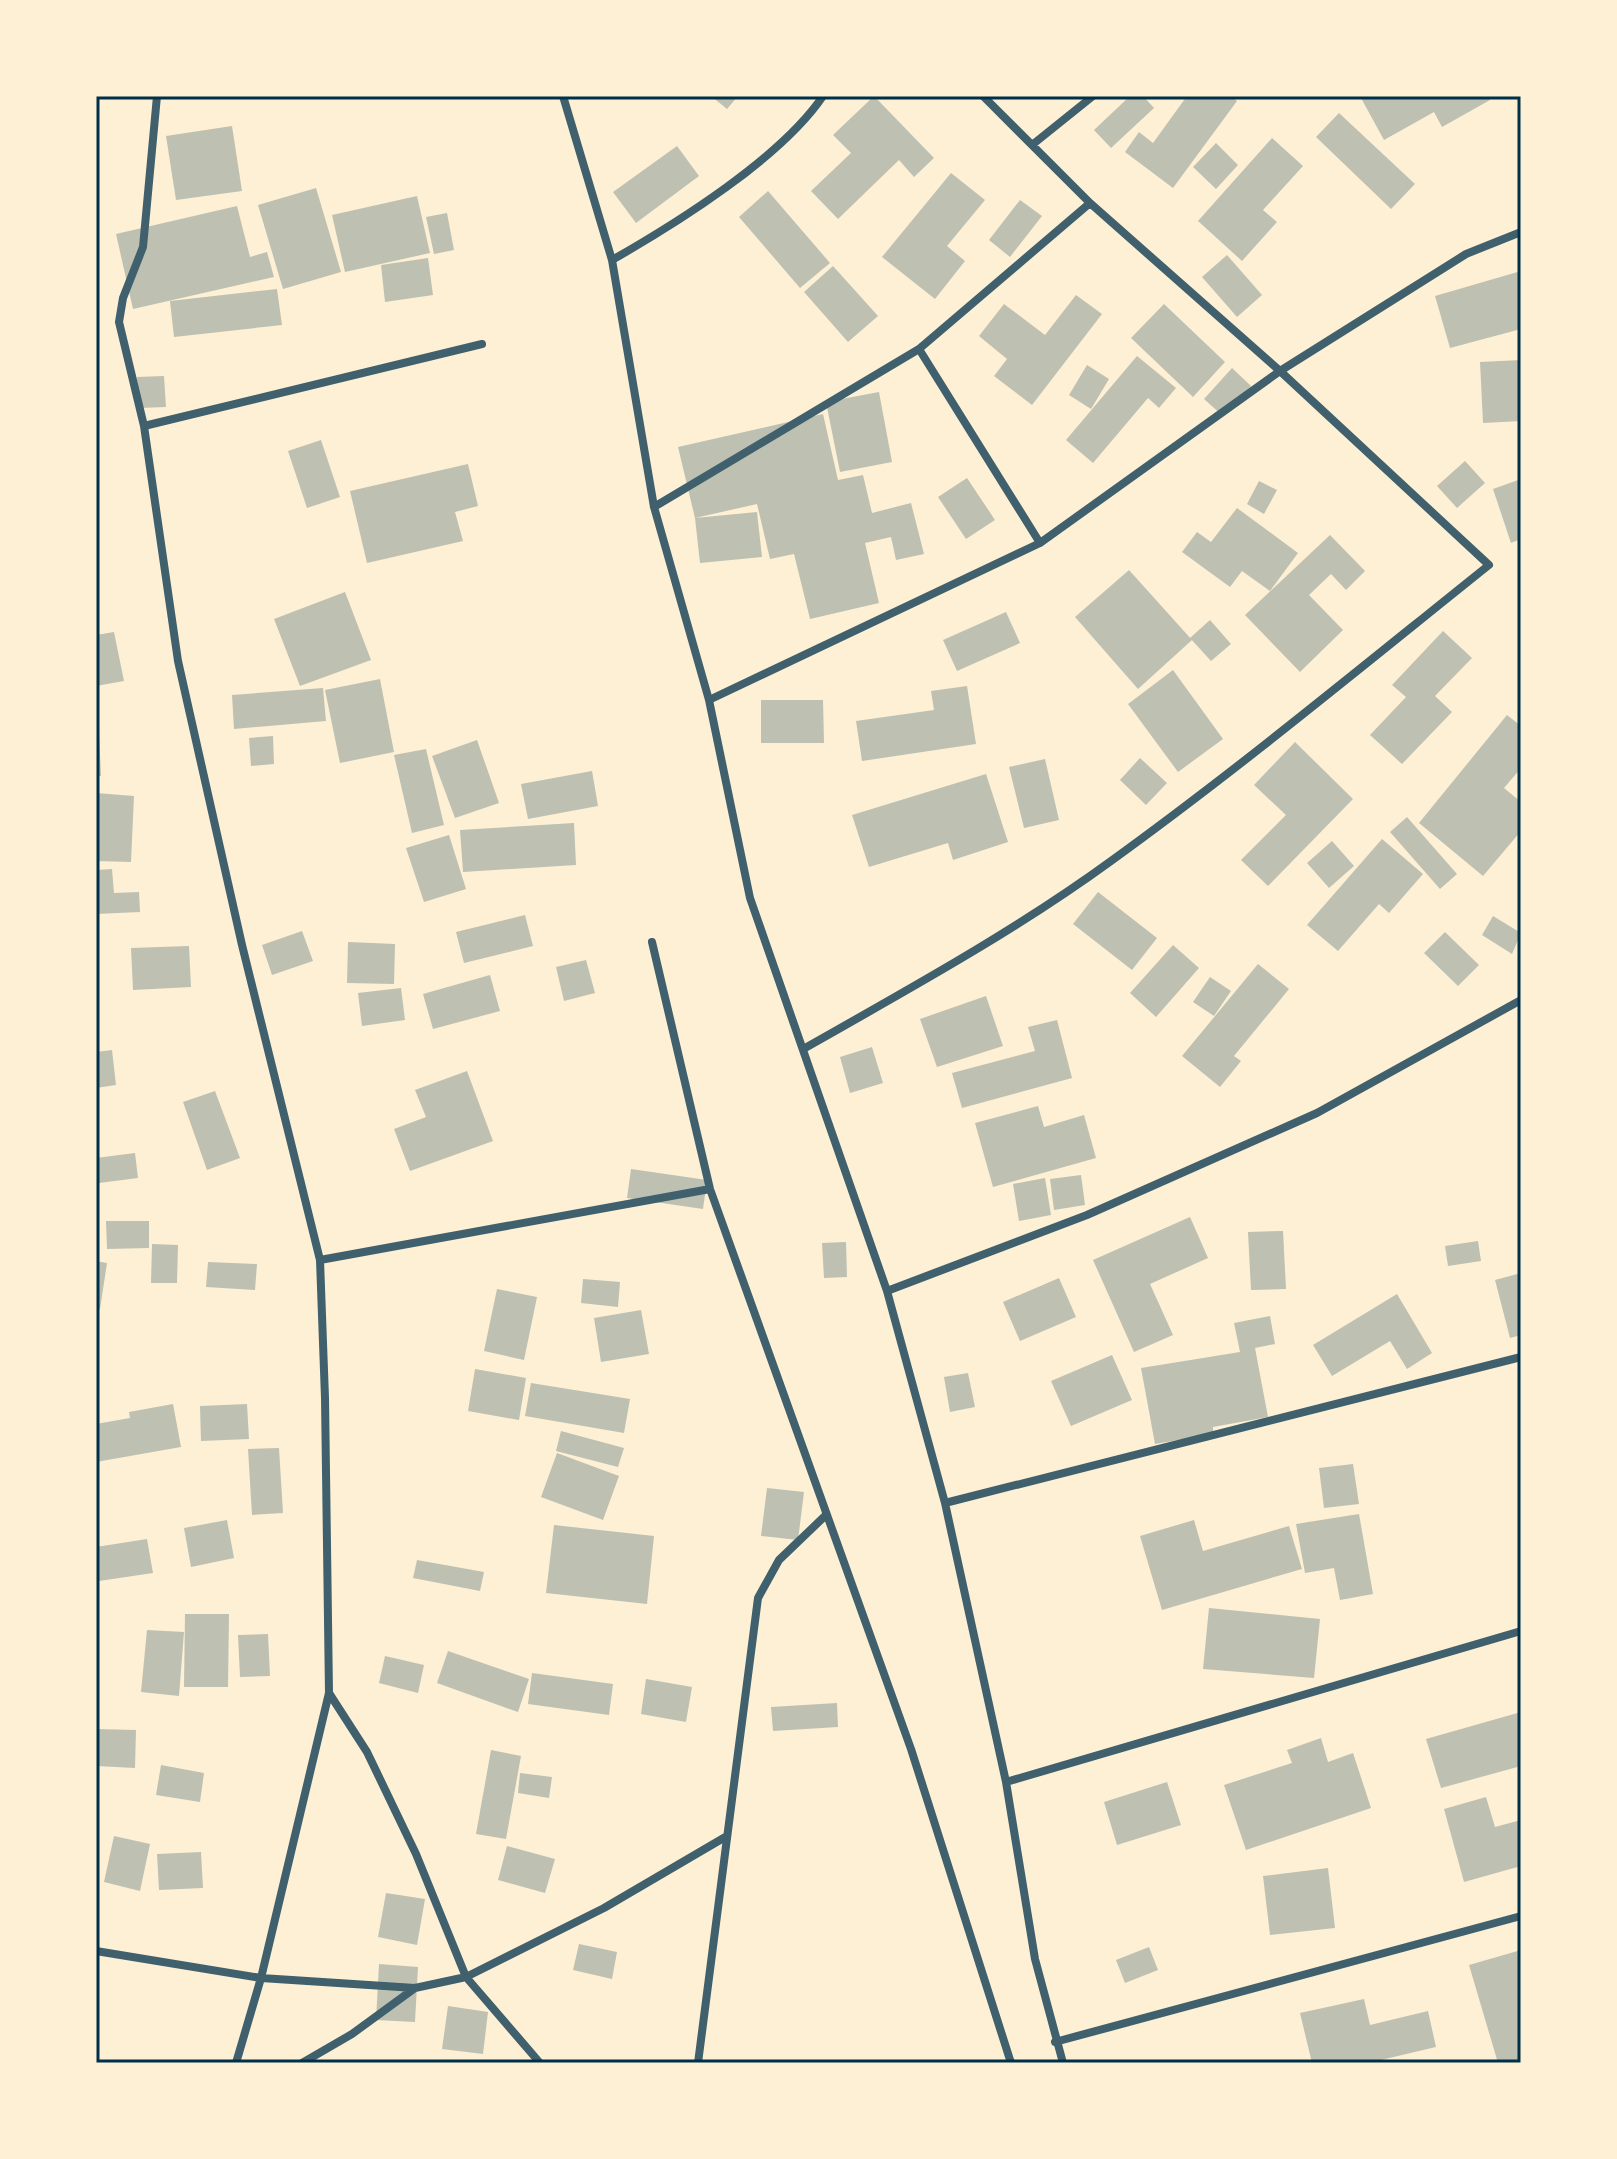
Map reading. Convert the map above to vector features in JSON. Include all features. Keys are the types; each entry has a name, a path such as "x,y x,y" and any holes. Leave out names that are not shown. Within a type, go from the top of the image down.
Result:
{"street":[{"path":"157,96 143,247 123,298 119,322 144,426 178,661 242,945 320,1260 329,1693 261,1978 236,2063"},
{"path":"563,96 612,260 654,507 709,700 750,898 805,1048 887,1291 945,1503 1006,1782 1035,1959 1063,2063"},
{"path":"612,260 657,234 775,149 823,96"},
{"path":"805,1048 958,961 1109,862 1266,744 1489,565 1280,371 1090,203 983,96"},
{"path":"1032,145 1093,96"},
{"path":"654,507 919,349 1090,203"},
{"path":"709,700 1040,543 1280,371 1466,254 1521,232"},
{"path":"144,426 482,344"},
{"path":"919,349 1040,543"},
{"path":"652,942 710,1189 911,1749 1011,2063"},
{"path":"887,1291 1087,1215 1317,1113 1521,1000"},
{"path":"320,1260 710,1189"},
{"path":"945,1503 1521,1357"},
{"path":"698,2063 758,1598 779,1560 826,1515"},
{"path":"1006,1782 1521,1631"},
{"path":"329,1693 373,1765 416,1854 466,1977 540,2063"},
{"path":"96,1951 261,1978 415,1988 466,1977 604,1908 727,1836"},
{"path":"1055,2042 1521,1916"},
{"path":"302,2063 352,2034 415,1988"}],"building":[{"path":"711,96 738,96 727,109"},
{"path":"874,96 934,158 914,177 899,160 838,219 811,191 851,153 833,135"},
{"path":"1130,96 1143,96 1154,108 1111,148 1094,130"},
{"path":"1187,96 1231,96 1237,101 1173,188 1125,152 1139,132 1153,143"},
{"path":"1488,96 1490,100 1442,127 1434,112 1384,140 1361,98"},
{"path":"1339,113 1415,184 1391,209 1316,137"},
{"path":"232,126 242,191 176,200 166,136"},
{"path":"1272,138 1303,166 1263,210 1277,222 1242,261 1198,221"},
{"path":"1216,143 1238,165 1216,189 1193,167"},
{"path":"677,146 699,176 636,223 613,192"},
{"path":"951,173 985,200 947,246 965,261 935,299 882,257"},
{"path":"316,188 341,272 283,289 258,205"},
{"path":"768,191 830,263 800,288 739,217"},
{"path":"417,196 430,253 345,272 332,215"},
{"path":"1020,200 1042,216 1010,257 989,240"},
{"path":"237,206 250,257 267,252 274,277 133,309 116,234"},
{"path":"447,213 454,250 434,254 426,217"},
{"path":"1227,255 1262,295 1237,317 1202,277"},
{"path":"428,258 433,295 385,302 381,265"},
{"path":"833,266 878,316 848,342 804,292"},
{"path":"1521,271 1521,329 1450,348 1435,296"},
{"path":"277,289 282,325 174,337 170,301"},
{"path":"1076,295 1102,314 1032,405 994,376 1007,359 979,336 1004,304 1045,335"},
{"path":"1164,304 1225,362 1193,397 1131,338"},
{"path":"1137,356 1176,388 1159,408 1148,398 1093,463 1066,440"},
{"path":"1521,360 1521,421 1483,423 1480,362"},
{"path":"1087,365 1109,379 1091,409 1069,395"},
{"path":"1232,368 1251,386 1223,416 1204,399"},
{"path":"164,376 166,407 139,408 137,377"},
{"path":"879,392 892,462 840,472 826,402"},
{"path":"823,414 838,480 863,475 872,513 911,503 924,554 896,560 891,537 865,543 879,603 810,619 794,554 770,559 757,504 695,518 678,447"},
{"path":"321,440 340,497 307,508 288,451"},
{"path":"1465,461 1485,483 1457,508 1437,486"},
{"path":"468,464 478,506 455,512 463,541 367,563 350,491"},
{"path":"967,478 995,520 966,539 938,497"},
{"path":"1521,479 1521,539 1511,543 1493,489"},
{"path":"1259,481 1277,490 1264,514 1247,504"},
{"path":"1237,508 1298,553 1270,591 1242,571 1230,587 1182,552 1197,532 1211,542"},
{"path":"757,512 762,557 700,563 695,518"},
{"path":"1330,535 1365,571 1346,590 1331,574 1309,595 1343,630 1300,672 1245,615"},
{"path":"1129,570 1192,640 1138,689 1075,617"},
{"path":"345,592 371,660 300,686 274,619"},
{"path":"1006,612 1020,643 957,671 943,640"},
{"path":"1210,620 1231,644 1211,661 1190,638"},
{"path":"1443,631 1472,658 1435,696 1452,712 1402,764 1370,735 1406,697 1392,685"},
{"path":"114,632 124,681 96,686 96,635"},
{"path":"1173,670 1223,739 1178,772 1128,704"},
{"path":"380,679 394,752 340,763 325,690"},
{"path":"967,686 976,744 862,761 856,721 934,710 931,691"},
{"path":"323,688 326,721 234,729 232,695"},
{"path":"761,700 823,700 824,743 761,743"},
{"path":"1507,715 1521,726 1521,768 1504,788 1521,802 1521,831 1483,876 1419,823"},
{"path":"99,731 101,776 96,776 96,732"},
{"path":"273,736 274,764 251,766 249,738"},
{"path":"477,740 499,803 455,818 432,756"},
{"path":"1295,742 1353,799 1268,886 1241,860 1286,815 1254,785"},
{"path":"426,749 444,825 412,833 394,755"},
{"path":"1140,758 1167,783 1146,805 1120,780"},
{"path":"1045,759 1059,820 1024,828 1009,767"},
{"path":"592,771 598,806 528,819 521,784"},
{"path":"986,774 1008,842 953,860 948,843 869,867 852,815"},
{"path":"96,793 134,796 131,862 96,861"},
{"path":"1407,817 1457,874 1440,889 1390,832"},
{"path":"574,823 576,865 463,872 460,830"},
{"path":"449,835 466,889 424,902 406,848"},
{"path":"1382,839 1423,874 1389,913 1379,904 1338,951 1307,925"},
{"path":"1332,841 1354,866 1329,888 1307,863"},
{"path":"112,869 114,893 139,892 140,912 96,914 96,870"},
{"path":"1098,892 1157,938 1132,970 1073,924"},
{"path":"525,915 533,946 464,963 456,932"},
{"path":"1493,916 1521,933 1512,954 1482,935"},
{"path":"302,931 313,961 272,975 262,945"},
{"path":"1445,932 1479,965 1458,986 1424,953"},
{"path":"348,942 395,944 394,984 347,983"},
{"path":"1173,945 1199,968 1156,1017 1130,993"},
{"path":"189,946 191,987 133,990 131,948"},
{"path":"586,960 595,993 564,1001 556,967"},
{"path":"1258,964 1289,989 1234,1056 1241,1061 1220,1087 1182,1056"},
{"path":"490,975 500,1011 433,1029 423,994"},
{"path":"1210,977 1231,991 1214,1016 1193,1002"},
{"path":"401,988 405,1020 362,1026 358,993"},
{"path":"986,996 1003,1046 937,1067 920,1019"},
{"path":"1057,1020 1072,1078 962,1108 952,1073 1035,1051 1028,1027"},
{"path":"872,1047 883,1083 850,1093 840,1057"},
{"path":"112,1050 116,1085 96,1088 96,1052"},
{"path":"467,1071 493,1141 410,1171 394,1129 426,1117 415,1090"},
{"path":"215,1091 240,1158 207,1170 183,1102"},
{"path":"1038,1106 1044,1127 1084,1115 1096,1158 993,1187 975,1123"},
{"path":"135,1153 138,1178 99,1183 96,1158"},
{"path":"631,1169 707,1180 703,1209 627,1198"},
{"path":"1081,1175 1085,1205 1054,1210 1050,1179"},
{"path":"1045,1178 1051,1215 1019,1221 1013,1184"},
{"path":"1190,1217 1208,1258 1150,1284 1173,1335 1134,1352 1093,1260"},
{"path":"106,1221 149,1221 149,1248 107,1249"},
{"path":"1283,1231 1286,1289 1251,1290 1248,1232"},
{"path":"1478,1241 1481,1261 1448,1266 1445,1246"},
{"path":"846,1242 847,1277 824,1278 822,1243"},
{"path":"152,1244 178,1245 177,1283 151,1283"},
{"path":"96,1261 107,1263 100,1309 96,1308"},
{"path":"208,1262 257,1264 255,1290 206,1287"},
{"path":"1521,1273 1521,1335 1510,1338 1495,1280"},
{"path":"1059,1278 1076,1317 1020,1341 1003,1302"},
{"path":"583,1279 620,1282 618,1307 581,1303"},
{"path":"497,1289 537,1297 524,1360 484,1351"},
{"path":"1397,1294 1432,1353 1407,1369 1390,1341 1332,1376 1313,1345"},
{"path":"641,1310 649,1354 601,1362 594,1318"},
{"path":"1270,1316 1275,1344 1255,1348 1268,1417 1213,1427 1213,1434 1155,1444 1141,1368 1240,1352 1234,1323"},
{"path":"1112,1355 1132,1400 1071,1426 1051,1381"},
{"path":"475,1369 526,1378 519,1420 468,1411"},
{"path":"968,1373 975,1407 950,1412 944,1377"},
{"path":"531,1383 630,1399 624,1433 525,1416"},
{"path":"173,1404 181,1447 96,1462 96,1424 130,1418 129,1412"},
{"path":"247,1404 249,1439 201,1441 200,1406"},
{"path":"561,1431 624,1448 618,1467 556,1451"},
{"path":"279,1448 283,1513 252,1515 248,1449"},
{"path":"557,1453 619,1476 603,1520 541,1497"},
{"path":"1353,1464 1359,1504 1324,1508 1319,1468"},
{"path":"767,1488 804,1492 798,1540 761,1536"},
{"path":"1359,1514 1373,1594 1340,1600 1334,1568 1305,1573 1296,1524"},
{"path":"227,1520 234,1558 191,1567 184,1528"},
{"path":"1194,1520 1203,1551 1289,1526 1302,1569 1162,1610 1140,1536"},
{"path":"554,1525 654,1536 647,1604 546,1593"},
{"path":"147,1539 153,1573 99,1581 96,1547"},
{"path":"417,1560 484,1572 480,1591 413,1578"},
{"path":"1209,1608 1320,1619 1314,1678 1203,1669"},
{"path":"185,1614 229,1614 228,1687 184,1687"},
{"path":"147,1630 184,1632 179,1696 141,1692"},
{"path":"268,1634 270,1676 240,1677 238,1635"},
{"path":"448,1651 529,1679 518,1712 437,1683"},
{"path":"385,1656 424,1665 418,1693 379,1683"},
{"path":"532,1673 613,1684 609,1715 528,1704"},
{"path":"646,1679 692,1687 686,1722 641,1714"},
{"path":"837,1703 838,1727 773,1731 771,1707"},
{"path":"1521,1712 1521,1766 1441,1788 1426,1739"},
{"path":"96,1729 136,1730 135,1768 96,1766"},
{"path":"1321,1738 1328,1762 1353,1753 1371,1808 1246,1850 1224,1785 1292,1763 1287,1750"},
{"path":"491,1750 521,1756 506,1839 476,1834"},
{"path":"161,1765 204,1773 200,1802 156,1795"},
{"path":"520,1773 552,1777 549,1798 518,1793"},
{"path":"1167,1782 1181,1825 1117,1845 1104,1802"},
{"path":"1486,1797 1495,1827 1521,1820 1521,1866 1464,1882 1444,1809"},
{"path":"114,1836 150,1844 140,1891 104,1882"},
{"path":"507,1846 555,1859 545,1893 498,1880"},
{"path":"201,1852 203,1888 159,1890 157,1854"},
{"path":"1328,1868 1335,1928 1270,1935 1263,1876"},
{"path":"386,1893 425,1899 417,1945 378,1937"},
{"path":"579,1944 617,1952 612,1979 573,1970"},
{"path":"1149,1947 1158,1970 1125,1983 1116,1960"},
{"path":"1521,1950 1521,2063 1498,2063 1469,1965"},
{"path":"379,1964 418,1967 415,2022 376,2020"},
{"path":"1364,1999 1370,2025 1428,2011 1436,2047 1368,2063 1312,2063 1300,2013"},
{"path":"448,2006 488,2012 483,2054 442,2049"}]}
